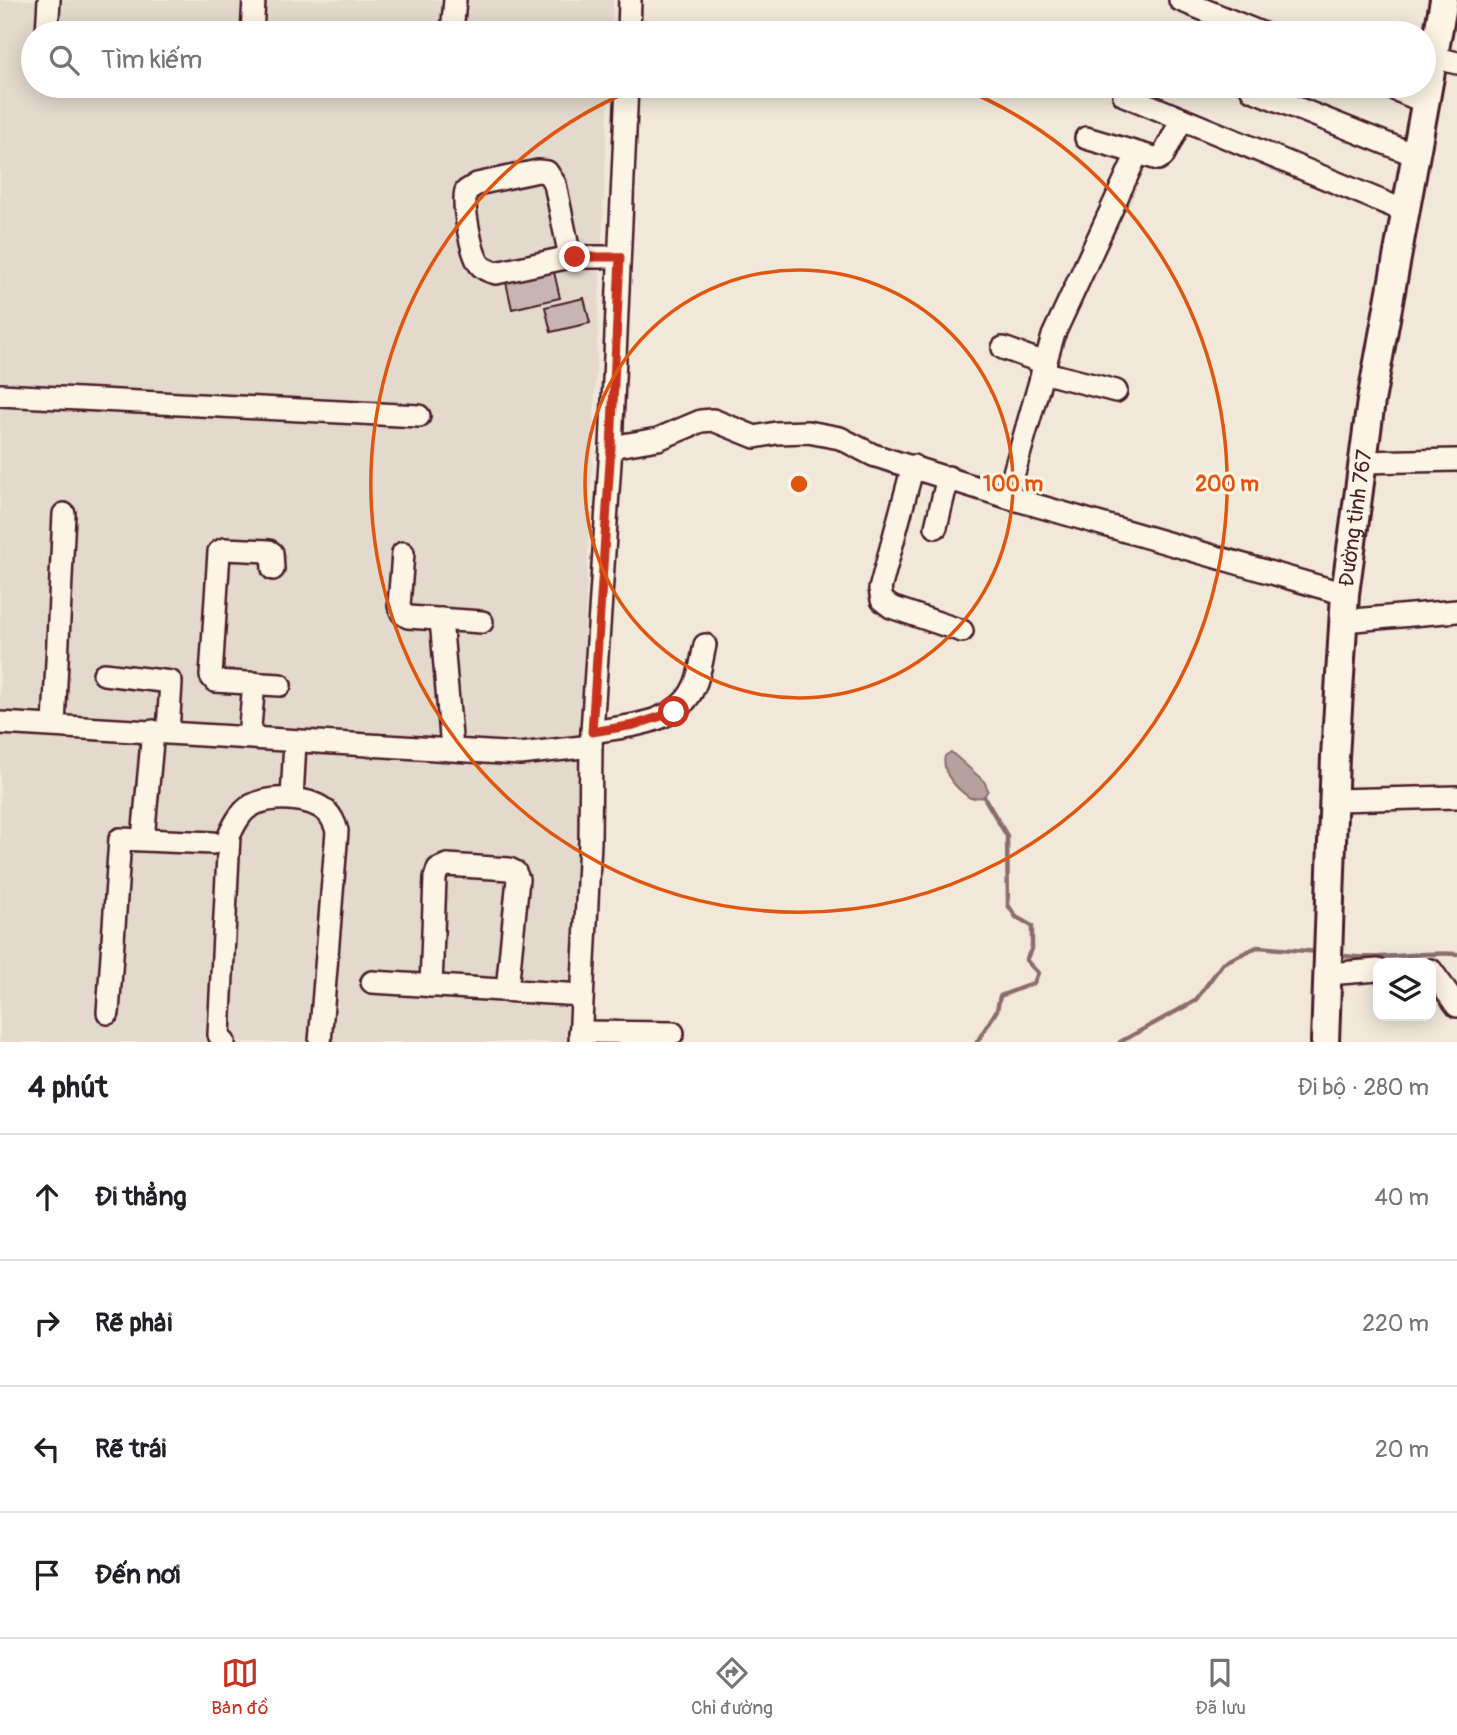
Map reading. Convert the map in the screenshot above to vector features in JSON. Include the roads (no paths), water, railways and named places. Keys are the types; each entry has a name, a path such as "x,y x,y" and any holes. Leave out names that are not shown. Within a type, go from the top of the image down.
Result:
{"main road":[{"name":"Đường tỉnh 767","path":"1436,79 1445,60 1444,2"},
{"name":"Đường tỉnh 767","path":"1325,1042 1335,757 1345,594 1371,401 1427,98"}],"street":[{"path":"48,21 49,0"},
{"path":"253,21 254,0"},
{"path":"453,21 455,0"},
{"path":"630,21 631,0"},
{"path":"1180,0 1232,21"},
{"path":"627,98 611,447 592,739 590,842 580,1037 673,1033"},
{"path":"1131,98 1405,211"},
{"path":"1272,98 1415,155"},
{"path":"1416,98 1425,102"},
{"path":"1086,138 1158,159 1163,156 1182,119"},
{"path":"1007,497 1053,336 1137,154"},
{"path":"570,257 555,184 547,173 538,171 477,184 466,191 464,202 476,256 483,267 496,273 570,257 620,257"},
{"path":"1003,348 1043,367 1116,391"},
{"path":"0,395 419,416"},
{"path":"611,447 658,439 701,421 713,420 755,437 808,432 841,438 873,455 1007,497 1345,594"},
{"path":"1362,462 1457,460"},
{"path":"913,466 880,589 882,600 891,607 962,631"},
{"path":"936,527 947,477"},
{"path":"54,724 64,514"},
{"path":"272,569 272,553 269,551 224,549 218,556 211,676 215,681 280,685"},
{"path":"403,553 399,606 402,613 408,617 482,622"},
{"path":"1343,621 1457,611"},
{"path":"441,619 452,749"},
{"path":"0,723 54,724 295,742 520,754 592,739 674,712 694,689 705,645"},
{"path":"104,674 170,682 143,839"},
{"path":"249,737 254,683"},
{"path":"292,799 295,742"},
{"path":"1335,800 1457,797"},
{"path":"224,1042 219,1035 229,836 238,817 255,803 292,799 326,810 337,831 320,1042"},
{"path":"108,1013 118,841 123,838 214,843"},
{"path":"431,986 435,878 438,869 447,865 459,865 509,869 515,872 518,879 507,990"},
{"path":"1328,960 1373,970"},
{"path":"1436,977 1457,1006"},
{"path":"372,982 582,995"}],"waterway":[{"path":"977,1042 997,1010 1000,996 1034,983 1038,973 1026,960 1032,948 1032,926 1016,917 1008,905 1007,836 984,797"},
{"path":"1120,1042 1195,1001 1223,963 1257,947 1319,952"},
{"path":"1338,955 1368,957 1457,954"}]}
